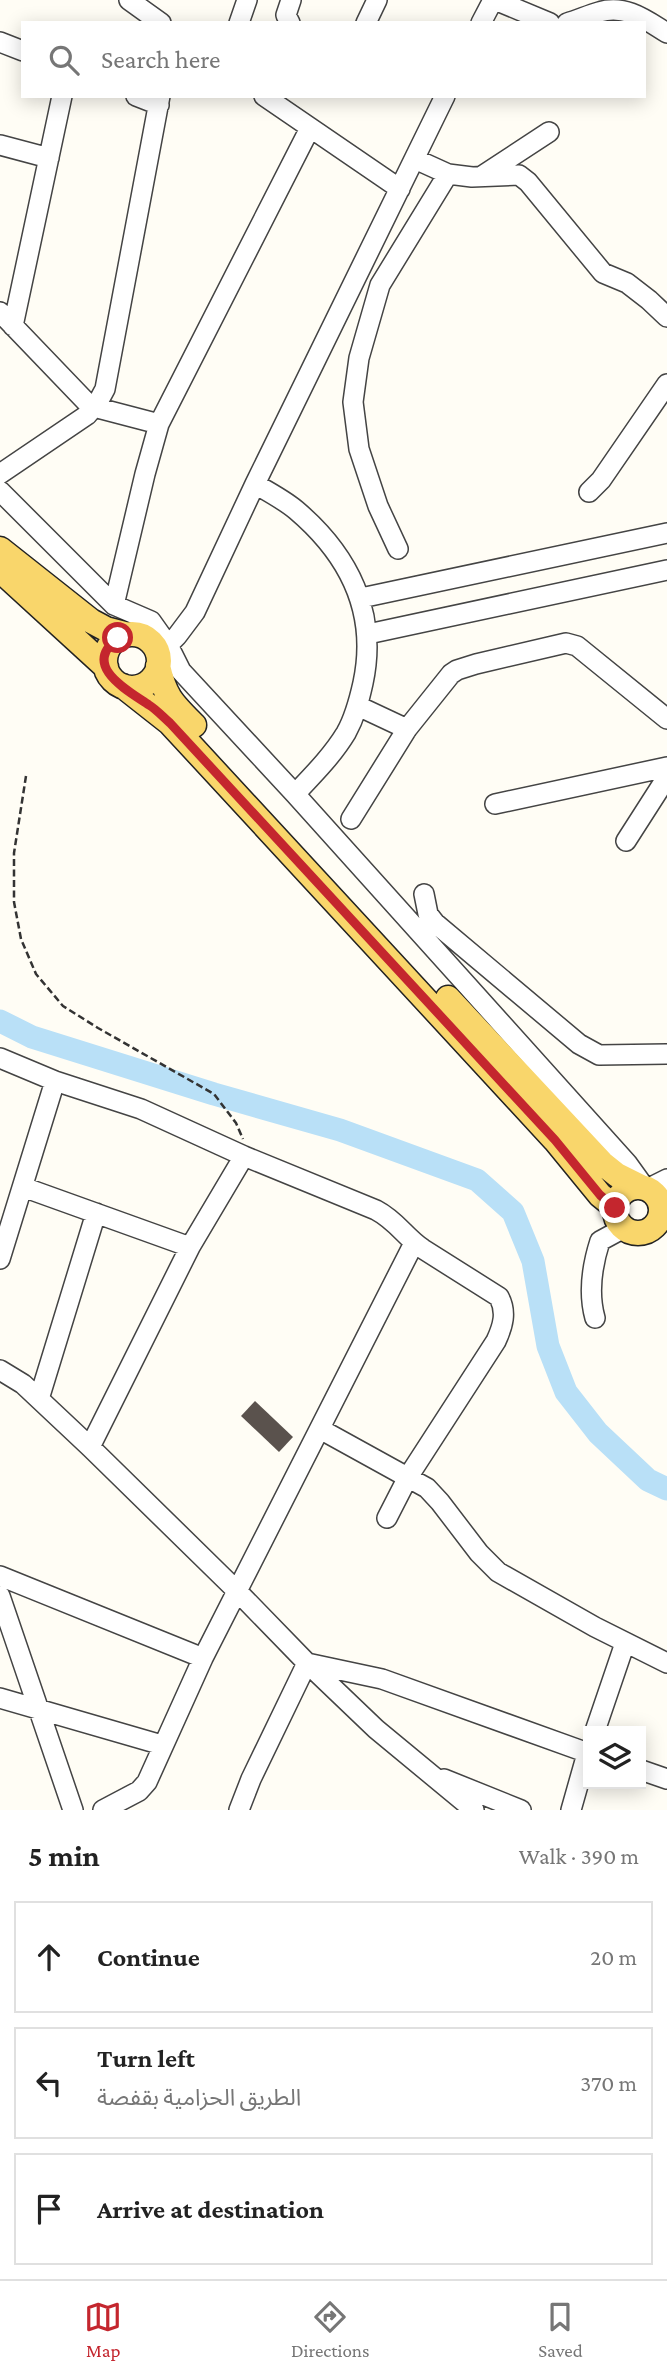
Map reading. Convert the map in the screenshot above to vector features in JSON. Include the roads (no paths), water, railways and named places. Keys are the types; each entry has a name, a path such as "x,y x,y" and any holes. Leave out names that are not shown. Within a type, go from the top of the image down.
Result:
{"main road":[{"path":"0,549 90,621 153,646"},
{"path":"0,570 106,667 111,678 151,706 179,732 555,1140 627,1223 667,1241"},
{"path":"106,667 108,649 112,642 153,646"},
{"path":"123,687 131,688 152,680 153,646"},
{"path":"153,646 163,688 185,716 602,1163 617,1175 657,1196"},
{"path":"627,1223 620,1196 624,1192 657,1196"},
{"path":"627,1223 656,1225 657,1196"}],"street":[{"path":"129,0 155,13"},
{"path":"240,21 247,0"},
{"path":"289,21 286,15 292,0"},
{"path":"367,21 377,0"},
{"path":"482,21 494,0 545,21"},
{"path":"573,21 601,11 617,9 635,14 667,33"},
{"path":"0,42 21,50"},
{"path":"62,98 49,158 7,319 93,408 159,424"},
{"path":"267,98 400,189"},
{"path":"153,646 195,612 445,98"},
{"path":"0,474 93,408 105,388 160,101"},
{"path":"114,605 159,424 310,128"},
{"path":"481,176 549,132"},
{"path":"0,145 49,158"},
{"path":"415,159 448,174 519,175 528,182 603,273 626,283 667,317"},
{"path":"398,549 378,506 359,449 354,402 359,358 380,285 448,174"},
{"path":"589,492 601,480 667,384"},
{"path":"255,484 294,508 320,533 346,568 361,598 368,634 366,669 358,706 346,732 328,760 295,794"},
{"path":"0,491 114,605 151,621 153,646 181,671 295,794 657,1196"},
{"path":"361,598 667,533"},
{"path":"368,634 667,570"},
{"path":"351,818 407,729 457,670 566,643 577,646 667,719"},
{"path":"358,706 407,729"},
{"path":"495,804 667,767"},
{"path":"626,841 667,777"},
{"path":"424,894 428,914 435,923 579,1044 599,1055 667,1054"},
{"path":"0,1058 55,1081 141,1109 244,1156 376,1210 393,1220 414,1243 494,1293 503,1304 504,1316 496,1341 408,1477 387,1518"},
{"path":"0,1259 55,1081"},
{"path":"90,1447 190,1247 244,1156"},
{"path":"23,1187 190,1247"},
{"path":"39,1399 96,1213"},
{"path":"595,1318 591,1304 594,1261 600,1241 627,1223"},
{"path":"103,1810 144,1786 203,1658 414,1243"},
{"path":"0,1370 23,1384 90,1447 376,1729 474,1810"},
{"path":"320,1429 408,1477 433,1494 479,1553 498,1572 625,1643 667,1663"},
{"path":"0,1576 203,1658"},
{"path":"0,1596 73,1810"},
{"path":"597,1726 625,1643"},
{"path":"307,1663 382,1679 583,1750"},
{"path":"239,1810 251,1779 307,1663"},
{"path":"0,1698 162,1745"},
{"path":"571,1810 583,1769"},
{"path":"427,1772 521,1810"},
{"path":"646,1772 667,1779"}],"waterway":[{"path":"0,1021 32,1037 340,1130 477,1180 513,1212 533,1261 548,1346 566,1392 598,1433 648,1480 667,1489"}]}
